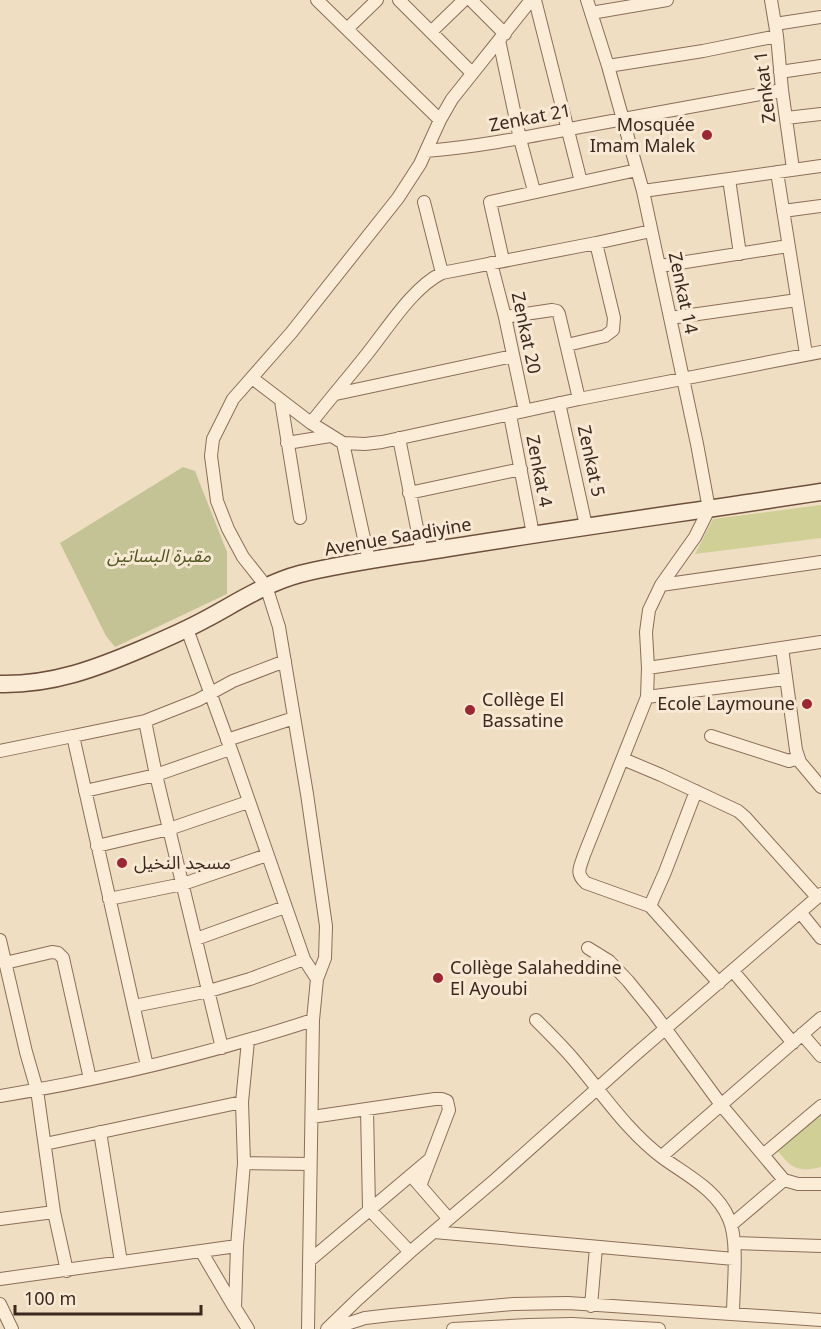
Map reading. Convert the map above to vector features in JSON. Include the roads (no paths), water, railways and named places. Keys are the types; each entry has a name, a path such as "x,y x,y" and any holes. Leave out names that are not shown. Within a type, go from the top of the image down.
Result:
{"main road":[{"name":"Avenue Saadiyine","path":"0,684 17,684 72,676 109,663 187,629 266,586 298,575 533,534 821,492"}],"street":[{"path":"317,0 440,120"},
{"path":"347,29 377,0"},
{"path":"399,0 472,73"},
{"path":"431,32 464,0"},
{"path":"471,0 502,37 520,139 534,191 637,170"},
{"path":"308,1329 313,1020 316,979 325,958 326,926 279,627 266,586 243,557 228,529 217,501 211,456 213,439 233,399 291,333 362,245 411,179 452,99 533,0"},
{"path":"533,0 581,182"},
{"name":"Zenkat 14","path":"587,0 643,191 709,509"},
{"path":"591,14 667,0"},
{"name":"Zenkat 1","path":"771,0 793,169"},
{"path":"608,66 703,51 821,17"},
{"path":"780,72 821,66"},
{"name":"Zenkat 21","path":"426,151 464,148 520,139 782,90"},
{"path":"786,118 821,114"},
{"path":"643,191 821,166"},
{"path":"777,172 806,354"},
{"path":"729,179 740,254"},
{"name":"Zenkat 20","path":"525,411 505,317 490,202 534,191"},
{"path":"424,202 442,273"},
{"path":"783,211 821,206"},
{"path":"311,423 409,300 431,278 442,273 651,231"},
{"path":"567,345 605,336 613,330 614,318 596,243"},
{"path":"660,266 788,246"},
{"path":"670,318 797,300"},
{"path":"505,317 552,310 560,314 579,399"},
{"path":"252,378 330,436 343,443 364,444 821,352"},
{"path":"336,394 513,356"},
{"path":"280,401 300,518"},
{"name":"Zenkat 5","path":"560,404 586,526"},
{"name":"Zenkat 4","path":"510,415 533,534"},
{"path":"287,443 330,436"},
{"path":"399,438 422,553"},
{"path":"343,443 369,561"},
{"path":"409,493 521,469"},
{"path":"709,509 695,537 653,600 647,618 646,632 647,697 584,855 579,876 586,883 650,906 718,983"},
{"path":"661,585 821,562"},
{"path":"187,629 304,959 316,979"},
{"path":"648,668 821,642"},
{"path":"782,648 795,750 798,758 821,788"},
{"path":"0,751 145,721 174,710 233,681 285,661"},
{"path":"647,697 786,679"},
{"path":"85,791 156,776 294,718"},
{"path":"145,721 156,776 222,1048"},
{"path":"73,736 147,1066"},
{"path":"711,736 789,761 798,758"},
{"path":"329,1329 350,1306 448,1218 496,1179 597,1088 819,896 738,811 622,759"},
{"path":"650,906 696,792"},
{"path":"97,846 169,829 248,802"},
{"path":"109,899 183,884 267,855"},
{"path":"196,939 285,907"},
{"path":"800,912 821,938"},
{"path":"0,940 37,1090 54,1212 67,1271"},
{"path":"588,948 616,967 654,1013 722,1106 784,1180 798,1184 821,1184"},
{"path":"5,963 52,952 58,953 63,958 90,1079"},
{"path":"134,1006 209,991 304,959"},
{"path":"734,971 798,1039 821,1056"},
{"path":"662,1156 821,1018"},
{"path":"0,1096 90,1079 222,1048 313,1020"},
{"path":"536,1020 567,1052 640,1137 704,1186 724,1208 732,1225 735,1243 733,1314"},
{"path":"235,1308 237,1246 244,1163 242,1102 248,1041"},
{"path":"312,1117 435,1099 447,1101 449,1110 420,1186"},
{"path":"45,1144 242,1102"},
{"path":"763,1155 821,1106"},
{"path":"367,1109 369,1209 410,1252"},
{"path":"100,1132 121,1262"},
{"path":"309,1261 431,1157"},
{"path":"244,1163 310,1164"},
{"path":"410,1175 448,1218"},
{"path":"732,1225 784,1180"},
{"path":"1,1215 54,1212"},
{"path":"434,1232 734,1259"},
{"path":"735,1243 821,1246"},
{"path":"0,1279 237,1246"},
{"path":"591,1306 596,1247"},
{"path":"201,1251 248,1329"},
{"path":"329,1329 365,1318 513,1304 550,1303 821,1320"},
{"path":"0,1304 12,1329"},
{"path":"453,1329 572,1324 659,1329"}],"place":[{"name":"Mosquée Imam Malek","path":"707,135"},
{"name":"Ecole Laymoune","path":"807,704"},
{"name":"Collège El Bassatine","path":"470,710"},
{"name":"مسجد النخيل","path":"122,863"},
{"name":"Collège Salaheddine El Ayoubi","path":"438,978"}],"park label":[{"name":"مقبرة البساتين","path":"159,556"}]}
